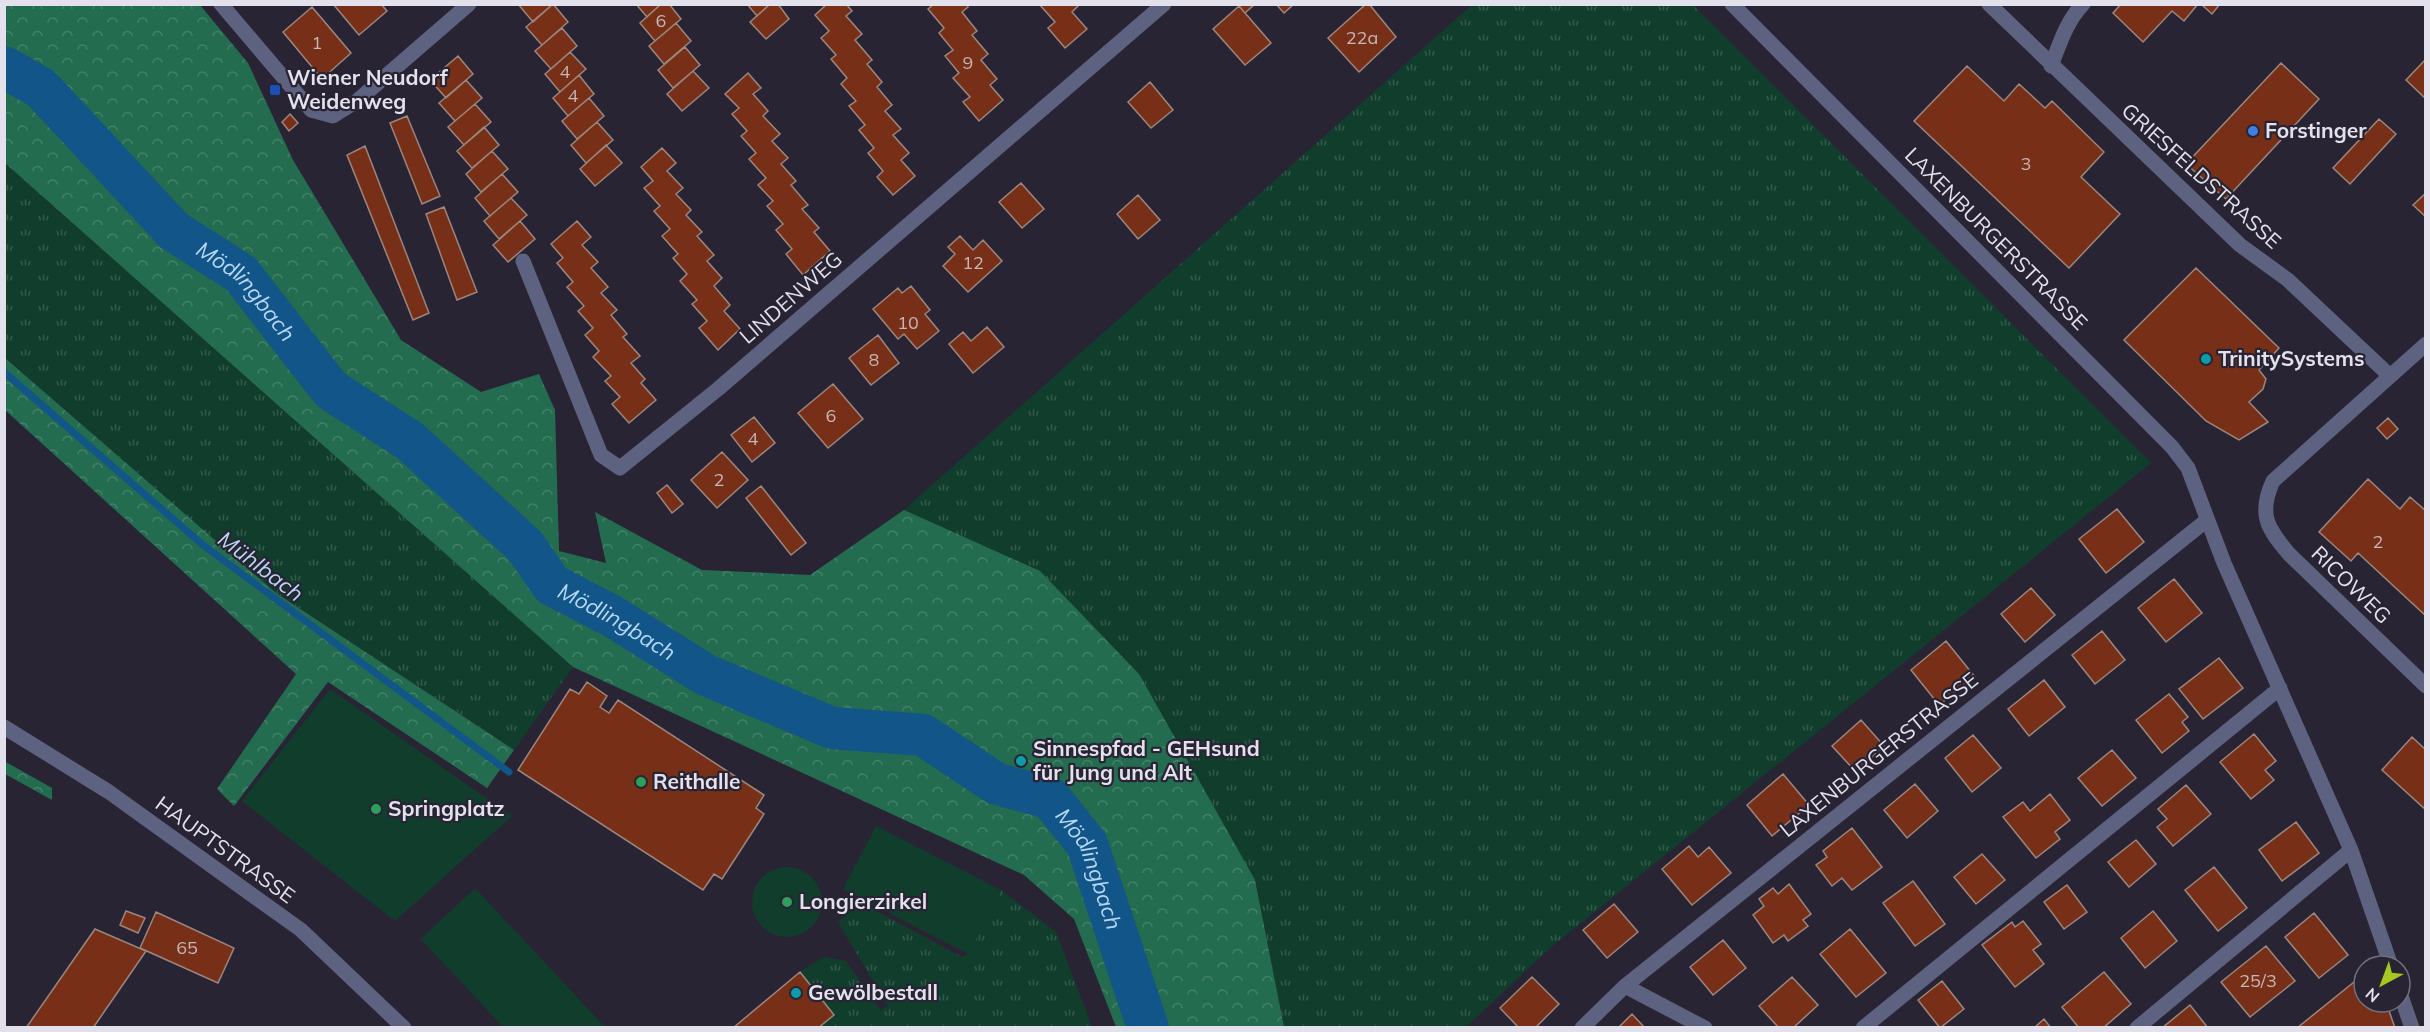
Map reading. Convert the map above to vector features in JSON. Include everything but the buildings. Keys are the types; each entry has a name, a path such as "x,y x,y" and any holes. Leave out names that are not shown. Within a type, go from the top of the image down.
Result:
{"street":[{"path":"221,4 311,110 333,116 357,101 469,4"},
{"name":"LINDENWEG","path":"523,261 601,455 620,468 718,389 1164,4"},
{"name":"LAXENBURGERSTRASSE","path":"1732,4 2172,447 2188,468 2207,520 2351,850 2387,954"},
{"name":"GRIESFELDSTRASSE","path":"1989,4 2240,245 2288,280 2389,375"},
{"path":"2051,66 2063,33 2072,16 2083,4"},
{"path":"2389,375 2426,344"},
{"name":"RICOWEG","path":"2389,375 2288,465 2273,481 2265,504 2269,531 2289,554 2426,686"},
{"name":"LAXENBURGERSTRASSE","path":"1582,1028 1625,986 2207,520"},
{"path":"1863,1028 2280,688"},
{"name":"HAUPTSTRASSE","path":"4,727 109,792 301,930 404,1028"},
{"path":"2137,1028 2351,850"},
{"path":"1625,986 1705,1028"}],"green space":[{"path":"5,4 200,5 248,63 293,160 401,340 481,392 539,374 555,410 559,551 606,563 595,512 702,570 810,575 904,510 1040,571 1139,674 1255,880 1284,1027 1116,1027 1074,919 1024,875 573,667 5,163"},
{"path":"1473,4 1693,5 2151,463 1551,947 1465,1028 1284,1027 1255,880 904,510"},
{"path":"5,163 573,667 514,750 276,593 5,358"},
{"path":"5,358 276,593 514,750 487,788 328,682 234,806 217,789 296,674 5,410"},
{"name":"Springplatz","path":"330,689 512,816 395,921 242,801"},
{"path":"4,761 52,788 52,800 5,774"},
{"path":"876,826 1001,890 968,954 843,889"},
{"name":"Longierzirkel","path":"794,867 807,873 816,882 820,888 822,902 820,916 812,927 801,935 780,937 762,927 754,916 752,895 762,877 773,869"},
{"path":"475,888 605,1027 503,1027 421,939"},
{"path":"1001,890 1056,932 1092,1027 818,1027 834,1014 800,972 824,957 846,961 880,1010 888,1006 838,922 861,903 962,957 968,954"}],"waterway":[{"name":"Mödlingbach","path":"4,67 41,88 174,231 241,274 331,390 410,441 525,546 552,585 612,616 706,675 832,728 923,735 997,784 1050,798 1087,844 1148,1028"},
{"name":"Mühlbach","path":"4,372 203,545 509,772"}],"place":[{"name":"Wiener Neudorf Weidenweg","path":"275,90"},
{"name":"Forstinger","path":"2253,131"},
{"name":"TrinitySystems","path":"2206,359"},
{"name":"Sinnespfad - GEHsund für Jung und Alt","path":"1021,761"},
{"name":"Reithalle","path":"641,782"},
{"name":"Springplatz","path":"376,809"},
{"name":"Longierzirkel","path":"787,902"},
{"name":"Gewölbestall","path":"796,993"}]}
